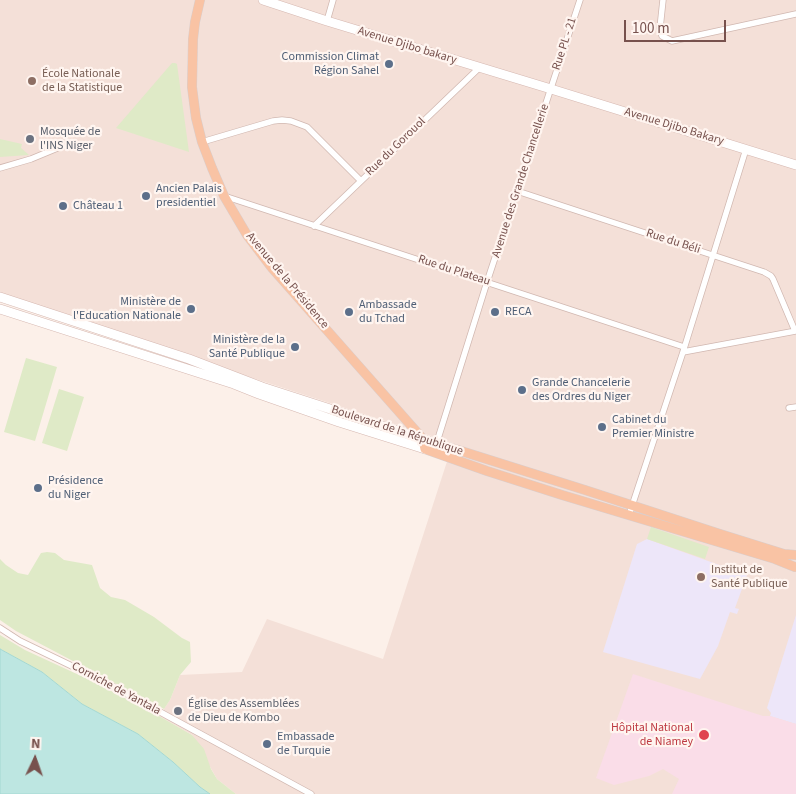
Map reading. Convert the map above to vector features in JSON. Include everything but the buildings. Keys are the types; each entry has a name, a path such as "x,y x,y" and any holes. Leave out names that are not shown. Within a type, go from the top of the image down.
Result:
{"main road":[{"name":"Avenue de la Présidence","path":"200,0 193,39 192,87 196,118 202,142 224,196 247,235 272,268 430,446"},
{"name":"Avenue Djibo bakary","path":"263,0 551,89"},
{"name":"Avenue Djibo Bakary","path":"551,89 796,165"},
{"name":"Boulevard de la République","path":"0,297 189,359 260,391 339,422 430,446 632,506 784,554 796,563"},
{"path":"21,315 24,305"},
{"name":"Boulevard de la République","path":"0,308 260,391"},
{"path":"143,355 146,346"},
{"path":"186,368 189,359"},
{"name":"Boulevard de la République","path":"430,446 497,474 775,559 796,563"}],"street":[{"path":"327,21 334,0"},
{"name":"Rue PL - 21","path":"551,89 580,0"},
{"path":"663,0 660,28 662,36 672,41 796,14"},
{"name":"Rue du Gorouol","path":"314,226 479,68"},
{"name":"Avenue des Grande Chancellerie","path":"430,446 551,89"},
{"path":"202,142 274,121 291,121 306,127 313,133 361,181"},
{"path":"0,168 31,159 60,147"},
{"path":"629,515 684,349 746,149"},
{"name":"Rue du Béli","path":"517,191 764,272 773,279 796,331"},
{"name":"Rue du Plateau","path":"224,196 684,349 796,331"},
{"path":"789,408 796,407"},
{"name":"Corniche de Yantala","path":"0,628 20,641 105,682 311,794"}],"shaded area":[{"path":"0,0 796,0 796,794 236,794 217,779 192,735 159,716 170,700 180,675 242,672 267,619 383,659 453,443 0,296"},
{"path":"647,539 747,575 735,608 739,609 737,614 730,612 718,646 700,679 603,652 637,544"},
{"path":"796,615 796,724 770,716 771,713 767,708"},
{"name":"Hôpital National de Niamey","path":"633,674 763,716 770,716 796,724 796,794 672,794 679,779 663,769 649,776 614,785 596,778"}],"green space":[{"path":"172,63 177,64 189,152 116,128"},
{"path":"0,139 22,144 21,148 29,155 0,157"},
{"path":"26,358 57,367 35,441 4,432"},
{"path":"59,389 84,397 67,451 42,443"},
{"path":"651,527 709,547 705,559 647,539"},
{"path":"41,553 55,553 64,560 92,565 100,588 111,597 125,600 190,642 191,662 180,675 170,700 164,709 16,631 0,620 0,559 18,573 28,575"},
{"path":"0,635 25,650 92,681 192,735 204,749 211,769 217,779 236,794 210,794 138,734 82,704 42,672 0,649"}],"water":[{"path":"0,649 42,672 82,704 138,734 210,794 0,794"}],"place":[{"name":"Commission Climat Région Sahel","path":"389,64"},
{"name":"École Nationale de la Statistique","path":"32,81"},
{"name":"Mosquée de l'INS Niger","path":"30,139"},
{"name":"Ancien Palais presidentiel","path":"146,196"},
{"name":"Château 1","path":"63,206"},
{"name":"Ministère de l'Education Nationale","path":"191,309"},
{"name":"Ambassade du Tchad","path":"349,312"},
{"name":"RECA","path":"495,312"},
{"name":"Ministère de la Santé Publique","path":"295,347"},
{"name":"Grande Chancelerie des Ordres du Niger","path":"522,390"},
{"name":"Cabinet du Premier Ministre","path":"602,427"},
{"name":"Présidence du Niger","path":"38,488"},
{"name":"Institut de Santé Publique","path":"701,577"},
{"name":"Église des Assemblées de Dieu de Kombo","path":"178,711"},
{"name":"Hôpital National de Niamey","path":"704,735"},
{"name":"Embassade de Turquie","path":"267,744"}]}
